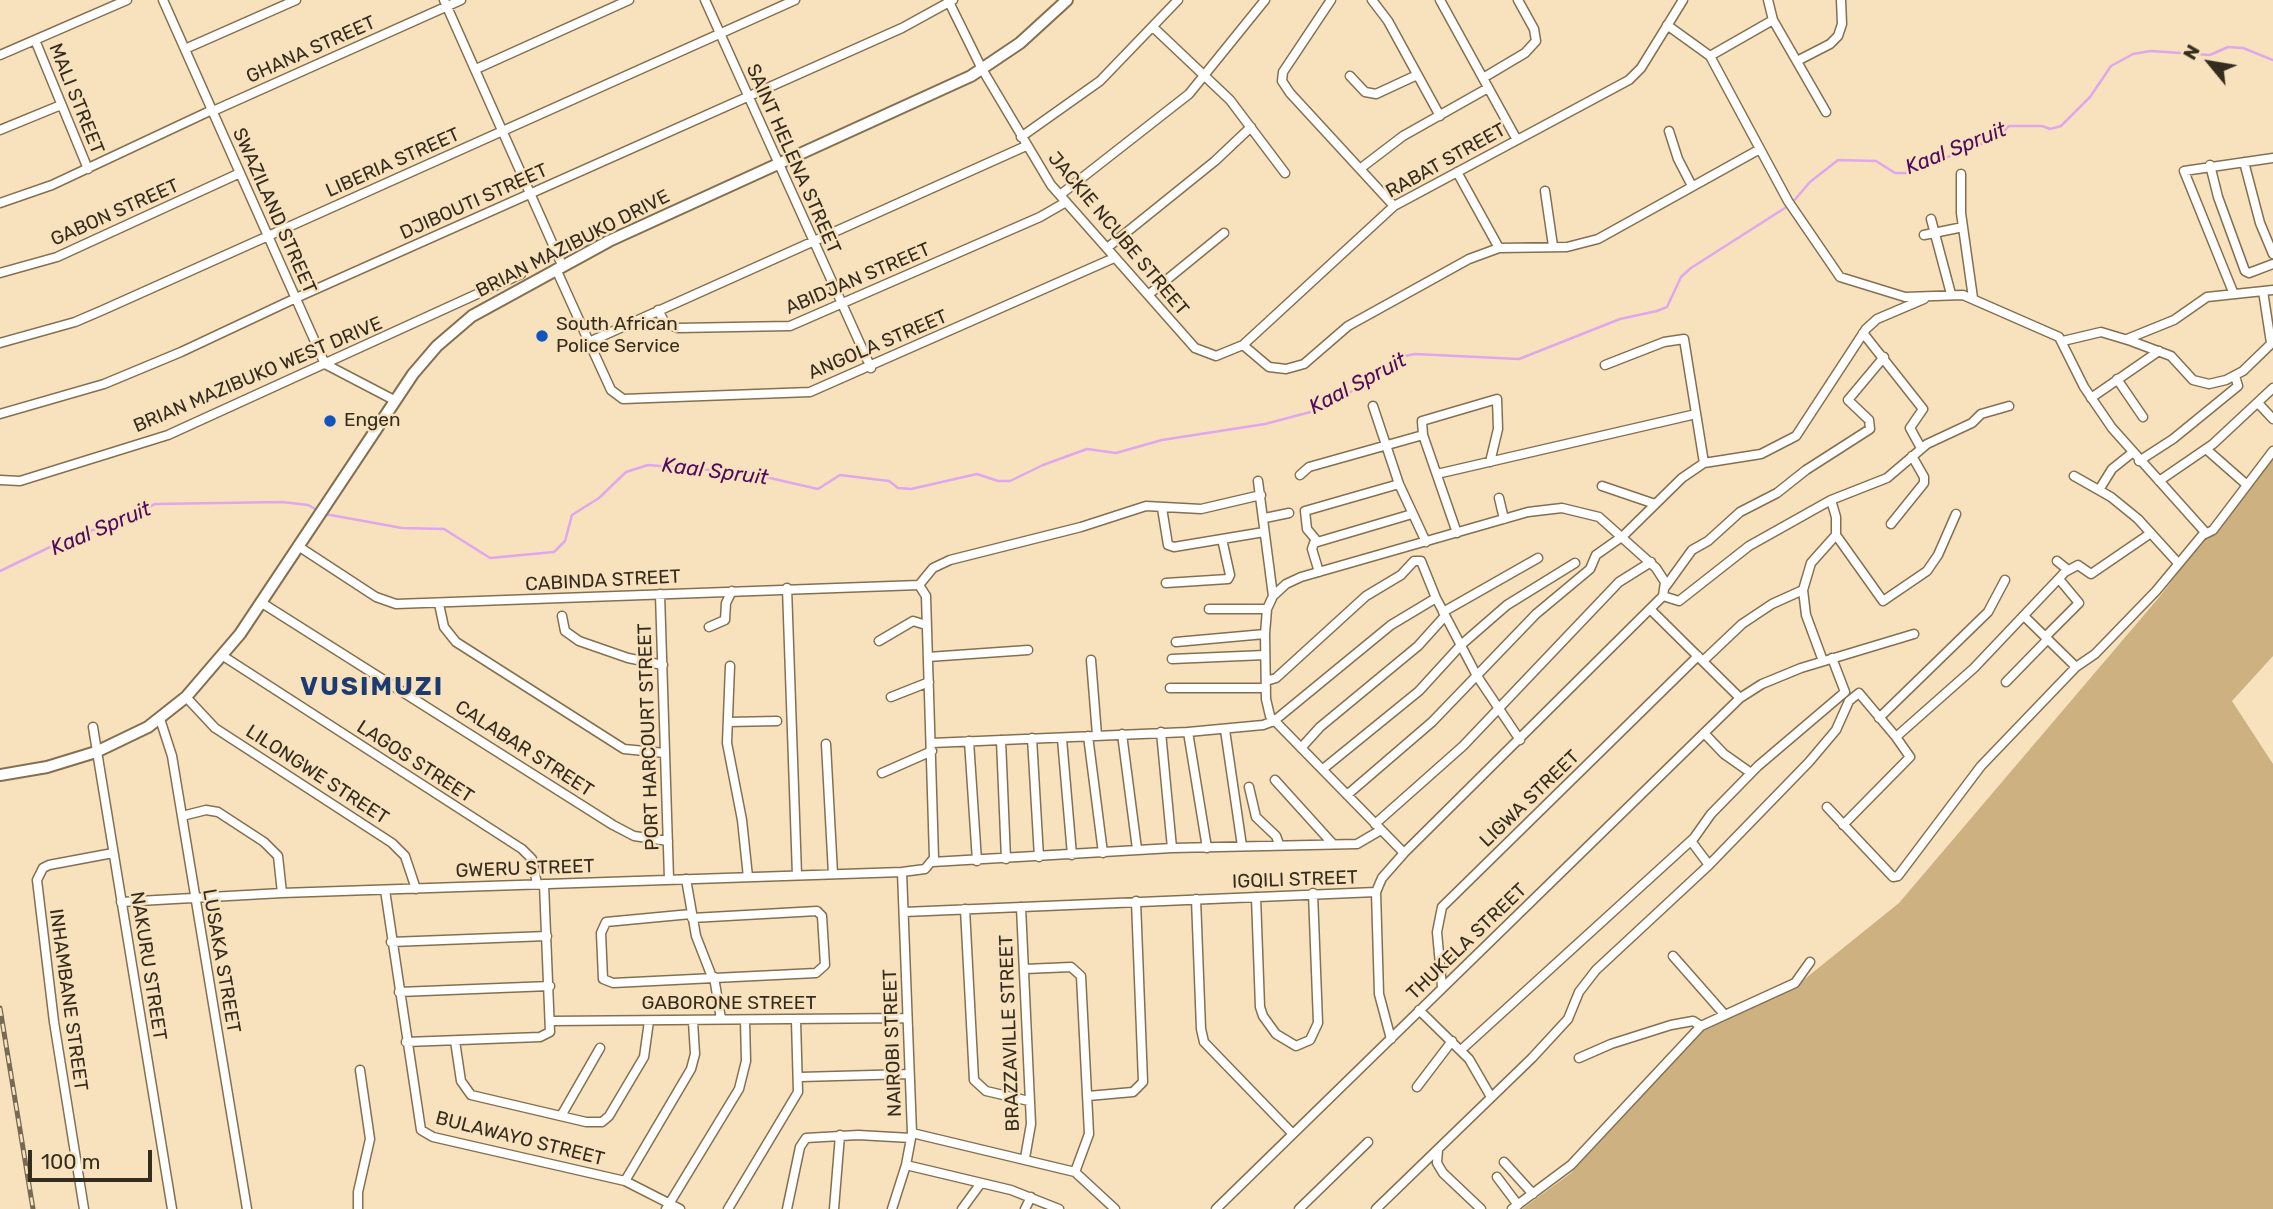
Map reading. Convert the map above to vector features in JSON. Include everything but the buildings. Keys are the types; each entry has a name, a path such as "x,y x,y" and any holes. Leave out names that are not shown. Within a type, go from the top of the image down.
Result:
{"street":[{"path":"0,55 127,0"},
{"name":"SWAZILAND STREET","path":"163,0 325,364"},
{"path":"185,49 296,0"},
{"name":"GHANA STREET","path":"0,203 88,169 446,3 461,0"},
{"path":"476,69 629,0"},
{"name":"SAINT HELENA STREET","path":"705,0 777,165 871,368"},
{"name":"LIBERIA STREET","path":"0,343 75,322 795,0"},
{"name":"BRIAN MAZIBUKO DRIVE","path":"0,775 47,767 96,752 160,719 186,697 223,656 262,603 394,400 424,360 453,331 482,310 559,267 982,69 1020,43 1067,0"},
{"path":"589,342 812,242 1024,141 1100,81 1154,28 1178,0"},
{"name":"ABIDJAN STREET","path":"659,310 665,323 673,328 765,329 790,326 1040,218 1178,104 1204,77 1265,0"},
{"path":"1331,0 1283,72 1282,80 1290,93 1394,206"},
{"path":"1373,0 1388,21 1440,116"},
{"path":"1440,0 1517,140"},
{"path":"1483,78 1525,53 1536,41 1534,29 1518,0"},
{"name":"RABAT STREET","path":"1223,356 1243,345 1369,225 1394,206 1629,80 1683,0"},
{"path":"1768,0 1773,20 1826,111"},
{"path":"1797,61 1830,44 1838,36 1842,24 1841,0"},
{"name":"JACKIE NCUBE STREET","path":"950,1 982,69 1024,141 1063,198 1200,352 1223,356"},
{"name":"DJIBOUTI STREET","path":"0,414 104,384 902,28 950,1"},
{"name":"ANGOLA STREET","path":"446,3 532,194 589,342 611,390 629,400 801,394 822,389 1114,258"},
{"path":"1710,56 1773,20"},
{"path":"1667,25 1710,56 1788,201 1840,277 1889,294 1927,298"},
{"path":"1154,28 1230,100 1286,173"},
{"name":"MALI STREET","path":"35,40 88,169"},
{"path":"1350,76 1365,92 1376,94 1417,75"},
{"path":"1361,168 1391,144 1488,88"},
{"path":"0,130 61,105"},
{"path":"1107,248 1215,160 1251,127"},
{"path":"1669,131 1678,159 1692,186"},
{"path":"1243,345 1269,367 1286,369 1304,365 1358,320 1469,259 1499,248 1578,246 1598,239 1760,149"},
{"path":"2232,292 2185,171 2210,165 2273,158"},
{"path":"2244,162 2260,223 2273,254"},
{"path":"2210,165 2221,206 2245,271 2248,273 2273,264"},
{"path":"1457,172 1499,248"},
{"name":"GABON STREET","path":"0,273 57,257 240,173"},
{"path":"1961,174 1963,227 1973,298"},
{"path":"1545,191 1553,246"},
{"path":"1931,219 1951,294"},
{"path":"1924,235 1963,227"},
{"path":"1148,295 1224,233"},
{"name":"BRIAN MAZIBUKO WEST DRIVE","path":"0,480 20,481 150,441 521,274"},
{"path":"2127,340 2174,320 2201,300 2232,292 2273,290"},
{"path":"2063,341 2101,332 2171,356 2198,382 2216,383 2235,376 2272,342 2263,291"},
{"path":"1347,795 1432,722 1536,614 1590,569 1596,555 1623,536 1690,471 1704,463 1761,454 1796,436 1863,333 1877,320 1927,298 1951,294 1973,298 2047,330 2063,341 2091,398 2132,453 2203,528 2205,534"},
{"path":"1863,333 1923,409 1910,428 1921,448"},
{"path":"1605,365 1683,338 1693,379 1704,463"},
{"path":"2091,398 2117,379 2140,367 2159,351"},
{"path":"1884,357 1848,400 1869,420 1870,429 1805,470 1777,493 1740,512 1692,551 1666,586 1663,596 1679,601 1739,552 1831,500 1879,482 1921,448 1972,423 1981,414 2009,406"},
{"path":"325,364 394,400"},
{"path":"2139,461 2173,439 2238,387 2235,376"},
{"path":"2117,379 2143,417"},
{"path":"2159,481 2206,449 2273,388"},
{"path":"1457,533 1421,423 1425,418 1497,399 1498,429 1490,461"},
{"path":"2258,403 2273,419"},
{"path":"1373,406 1399,484 1426,542"},
{"path":"1437,474 1696,414"},
{"path":"1300,475 1305,468 1387,448 1423,435"},
{"path":"2206,449 2247,485"},
{"path":"1827,807 1893,877 1898,876 1981,765 2076,667 2100,649 2156,591 2205,534 2213,530 2273,451"},
{"path":"2099,490 2112,469 2132,453"},
{"path":"1891,524 1924,483 1924,477 1912,456"},
{"path":"2074,476 2116,500 2151,533 2178,564"},
{"path":"1258,481 1265,518 1273,596"},
{"path":"1317,541 1307,529 1305,511 1399,484"},
{"path":"1602,486 1655,504"},
{"path":"931,864 936,846 928,657 921,587 933,568 950,560 1081,527 1146,506 1201,509 1261,495"},
{"path":"1499,498 1504,519"},
{"path":"1831,500 1836,517 1836,535 1883,601 1909,586 1933,564 1956,513"},
{"path":"1162,508 1168,545 1174,548 1265,532"},
{"path":"1404,853 1274,721 1266,706 1265,634 1267,609 1273,596 1293,580 1541,509 1571,509 1599,517 1651,562 1666,586"},
{"path":"1265,518 1289,513"},
{"path":"1319,572 1311,547 1317,541 1412,514"},
{"path":"1896,737 1974,668 2068,570 2078,565 2092,573 2151,533"},
{"path":"1461,1050 1690,841 1710,814 1751,773 1846,691 1806,615 1803,590 1811,564 1836,535"},
{"path":"1166,583 1228,579 1230,575 1222,539"},
{"name":"CABINDA STREET","path":"298,546 386,602 439,604 788,588 921,587"},
{"path":"1301,748 1320,727 1403,660 1444,614 1538,558"},
{"path":"1170,688 1266,685 1366,596 1401,575 1414,561 1424,565 1436,598 1477,676 1520,740"},
{"path":"2057,561 2068,570"},
{"name":"GWERU STREET","path":"121,902 282,892 902,872 931,864 1137,849 1357,844 1464,746 1497,708 1619,582 1651,562"},
{"path":"1323,769 1419,691 1461,645 1520,594 1575,563"},
{"path":"2006,682 2079,603 2059,579"},
{"path":"1879,718 1988,612 2005,580"},
{"path":"788,588 797,875"},
{"name":"LIGWA STREET","path":"1442,987 1437,932 1442,907 1701,658 1742,624 1772,604 1803,590"},
{"path":"709,627 725,620 726,603 732,592"},
{"name":"PORT HARCOURT STREET","path":"660,594 669,879"},
{"name":"IGQILI STREET","path":"904,912 1376,892 1382,878 1404,853 1663,596"},
{"path":"882,773 932,747 970,741 1225,730 1274,721 1391,625 1436,598"},
{"name":"CALABAR STREET","path":"262,603 613,825 634,836 668,841"},
{"path":"439,604 443,627 456,642 617,746 632,752 665,753"},
{"path":"1209,609 1267,609"},
{"path":"1651,610 1740,698"},
{"path":"562,616 565,631 579,641 628,659 663,665"},
{"path":"2024,616 2076,667"},
{"path":"879,641 913,621 926,625"},
{"path":"1176,642 1265,634"},
{"name":"THUKELA STREET","path":"1216,1209 1740,698 1762,684 1827,659 1914,634"},
{"path":"928,657 1028,650"},
{"path":"1172,659 1265,654"},
{"name":"LAGOS STREET","path":"223,656 522,849 532,859 541,884 547,936 551,1021"},
{"path":"1091,660 1093,736 1103,853"},
{"path":"730,666 727,743 742,820 748,877"},
{"path":"891,697 929,682"},
{"path":"1376,1209 1564,1023 1579,992 1596,970 1709,865 1828,741 1849,701 1859,693 1909,752 1909,758 1843,825"},
{"name":"LILONGWE STREET","path":"186,697 215,728 392,843 405,856 416,889"},
{"name":"LUSAKA STREET","path":"160,719 172,756 247,1209"},
{"path":"728,722 777,721"},
{"name":"NAKURU STREET","path":"93,727 172,1209"},
{"path":"1225,730 1242,846"},
{"path":"1188,732 1207,848"},
{"path":"1161,733 1172,848"},
{"path":"1704,733 1726,756 1751,773"},
{"path":"1122,734 1137,849"},
{"path":"1032,738 1039,857"},
{"path":"1062,739 1072,855"},
{"path":"1001,740 1006,859"},
{"path":"970,741 977,861"},
{"path":"826,744 833,874"},
{"path":"1275,780 1332,843"},
{"path":"1249,787 1256,817 1270,830 1279,844"},
{"path":"182,816 206,810 218,812 264,842 278,856 282,892"},
{"path":"1690,841 1709,865"},
{"name":"INHAMBANE STREET","path":"83,1209 52,1009 37,880 43,868 49,865 113,853"},
{"name":"NAIROBI STREET","path":"892,1209 912,1136 902,872"},
{"path":"686,879 691,916 713,977 721,1019"},
{"name":"BULAWAYO STREET","path":"385,890 417,1121 424,1133 625,1181 668,1206 680,1209"},
{"path":"1376,892 1379,993 1391,1039"},
{"path":"1256,897 1260,1007 1268,1025 1276,1034 1296,1046 1310,1040 1318,1023 1313,893"},
{"path":"1196,900 1201,1029 1204,1042 1292,1133"},
{"path":"1088,1096 1133,1092 1143,1082 1136,901"},
{"name":"BRAZZAVILLE STREET","path":"1021,907 1031,1124 1025,1158"},
{"path":"965,909 974,1080 986,1091 1029,1101"},
{"path":"814,911 821,914 826,961 822,971 713,977 613,983 601,976 601,933 606,922 814,911"},
{"path":"391,942 547,936"},
{"path":"1673,956 1724,1014"},
{"path":"1497,1177 1515,1207 1585,1151 1701,1026 1795,983 1810,962"},
{"path":"1025,969 1070,967 1080,973 1088,1096 1088,1141 1075,1172"},
{"path":"399,992 550,986"},
{"path":"1419,1010 1461,1050 1476,1069 1491,1097"},
{"name":"GABORONE STREET","path":"551,1021 907,1018"},
{"path":"668,1206 739,1089 746,1061 745,1020"},
{"path":"728,1209 794,1100 800,1077 796,1020"},
{"path":"406,1042 544,1037 551,1029 551,1021"},
{"path":"455,1041 463,1087 471,1095 592,1123 606,1120 644,1057 649,1021"},
{"path":"625,1181 691,1069 695,1054 693,1021"},
{"path":"1579,1058 1611,1044 1671,1025 1693,1021 1701,1026"},
{"path":"1417,1087 1452,1041"},
{"path":"561,1116 600,1048"},
{"path":"358,1209 358,1192 370,1139 360,1070"},
{"path":"800,1077 909,1074"},
{"path":"834,1209 840,1135"},
{"path":"787,1209 802,1142 812,1136 840,1135 912,1136 1025,1158 1075,1172 1115,1209"},
{"path":"1299,1209 1368,1142"},
{"path":"1438,1150 1437,1163 1443,1173 1481,1209"},
{"path":"1504,1161 1533,1194"},
{"path":"906,1165 981,1182 1031,1197 1059,1209"},
{"path":"962,1209 981,1182"},
{"path":"1025,1209 1031,1197"}],"shaded area":[{"path":"2273,446 2273,656 2232,701 2273,764 2273,1209 1522,1209 1571,1173 1719,1011 1801,982 1899,903 2161,595"}],"waterway":[{"name":"Kaal Spruit","path":"1792,203 1810,182 1838,160 1876,161 1895,173 1907,173 1996,138 2009,126 2042,126 2050,129 2061,126 2090,97 2111,66 2133,54 2151,51 2210,55 2228,47 2243,48 2273,60"},
{"name":"Kaal Spruit","path":"325,514 402,528 444,529 490,558 554,552 565,541 572,515 599,498 626,472 648,465 748,473 818,489 840,475 889,481 898,488 911,489 977,474 998,481 1010,481 1043,465 1087,449 1116,453 1162,440 1265,424 1318,410 1334,403 1405,356 1415,354 1519,359 1620,319 1657,311 1667,307 1681,277 1691,268 1788,206"},
{"name":"Kaal Spruit","path":"0,571 71,537 112,524 155,504 282,502 308,505 319,511"}],"railway":[{"path":"0,1008 33,1209"}],"place":[{"name":"South African Police Service","path":"542,336"},
{"name":"Engen","path":"330,421"}],"district":[{"name":"VUSIMUZI","path":"372,687"}]}
